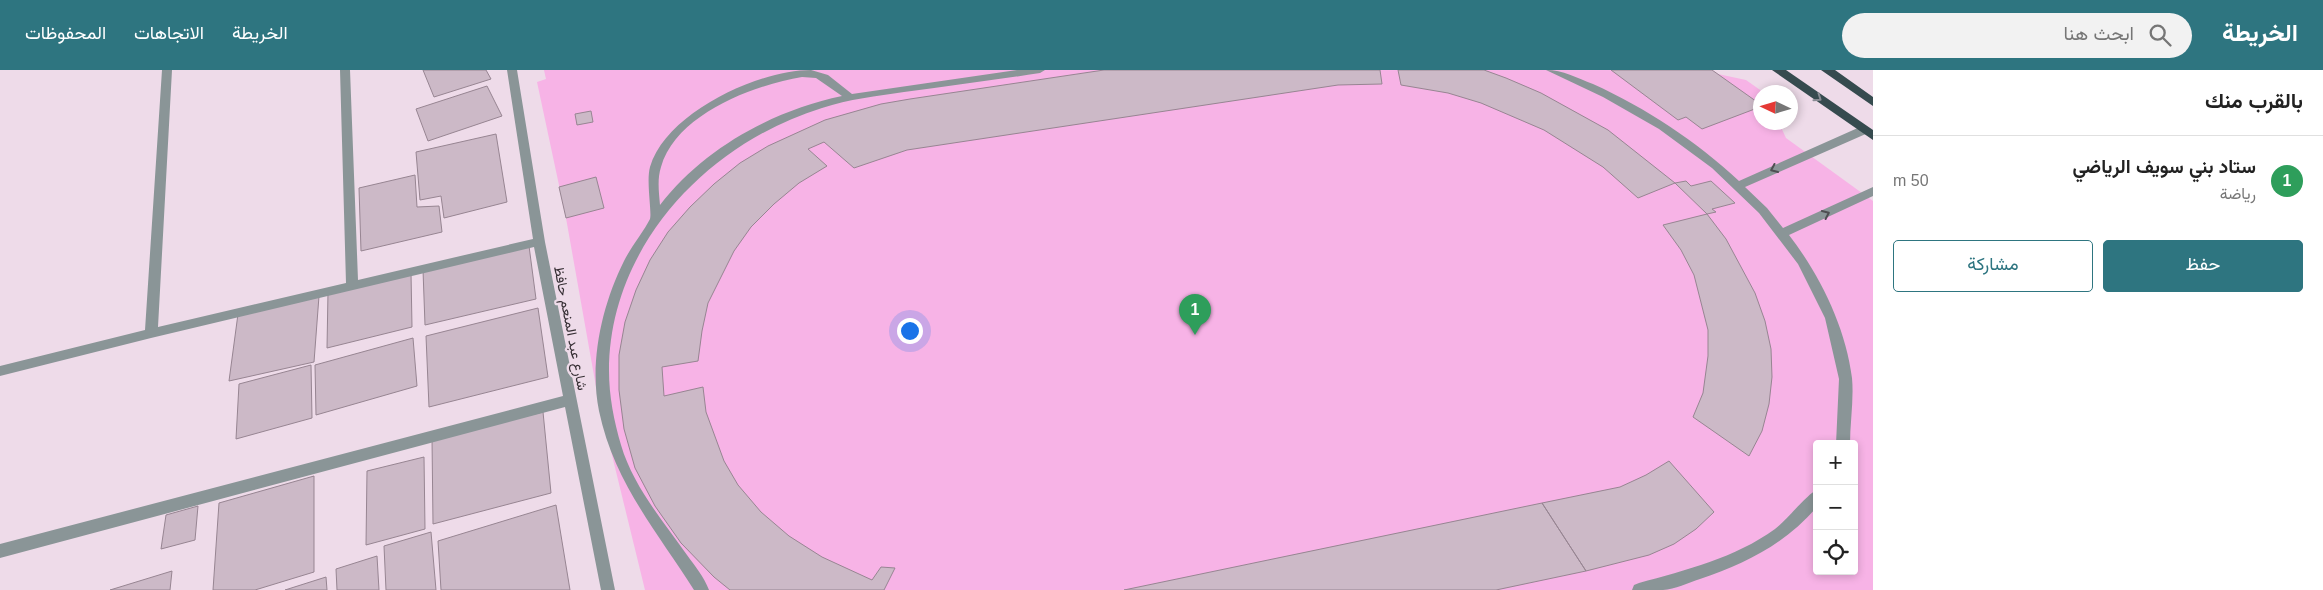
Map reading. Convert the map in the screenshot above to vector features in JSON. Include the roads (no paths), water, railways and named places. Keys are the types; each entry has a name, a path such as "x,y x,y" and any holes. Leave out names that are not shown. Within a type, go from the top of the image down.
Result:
{"highway":[{"path":"1778,70 1868,133"},
{"path":"1827,70 1873,102"}],"street":[{"path":"150,333 167,70"},
{"path":"345,70 352,284"},
{"name":"شارع عبد المنعم حافظ","path":"512,70 539,242 608,590"},
{"path":"702,590 678,551 651,518 630,482 615,446 606,410 602,374 604,339 622,274 638,244 656,217 694,175 726,150 785,118 850,97 1040,70"},
{"path":"1551,70 1609,94 1644,113 1710,158 1741,184 1786,232 1824,292 1838,323 1846,355 1850,395 1849,419 1844,440"},
{"path":"656,217 653,196 657,161 679,132 709,107 745,89 802,74 823,76 850,97"},
{"path":"1741,184 1868,133"},
{"path":"1786,232 1873,191"},
{"path":"0,371 352,284 539,242"},
{"path":"0,551 570,400"},
{"path":"1639,590 1716,569 1752,552 1784,531 1813,500"}],"place":[{"name":"ستاد بني سويف الرياضي","path":"1195,335"}]}
